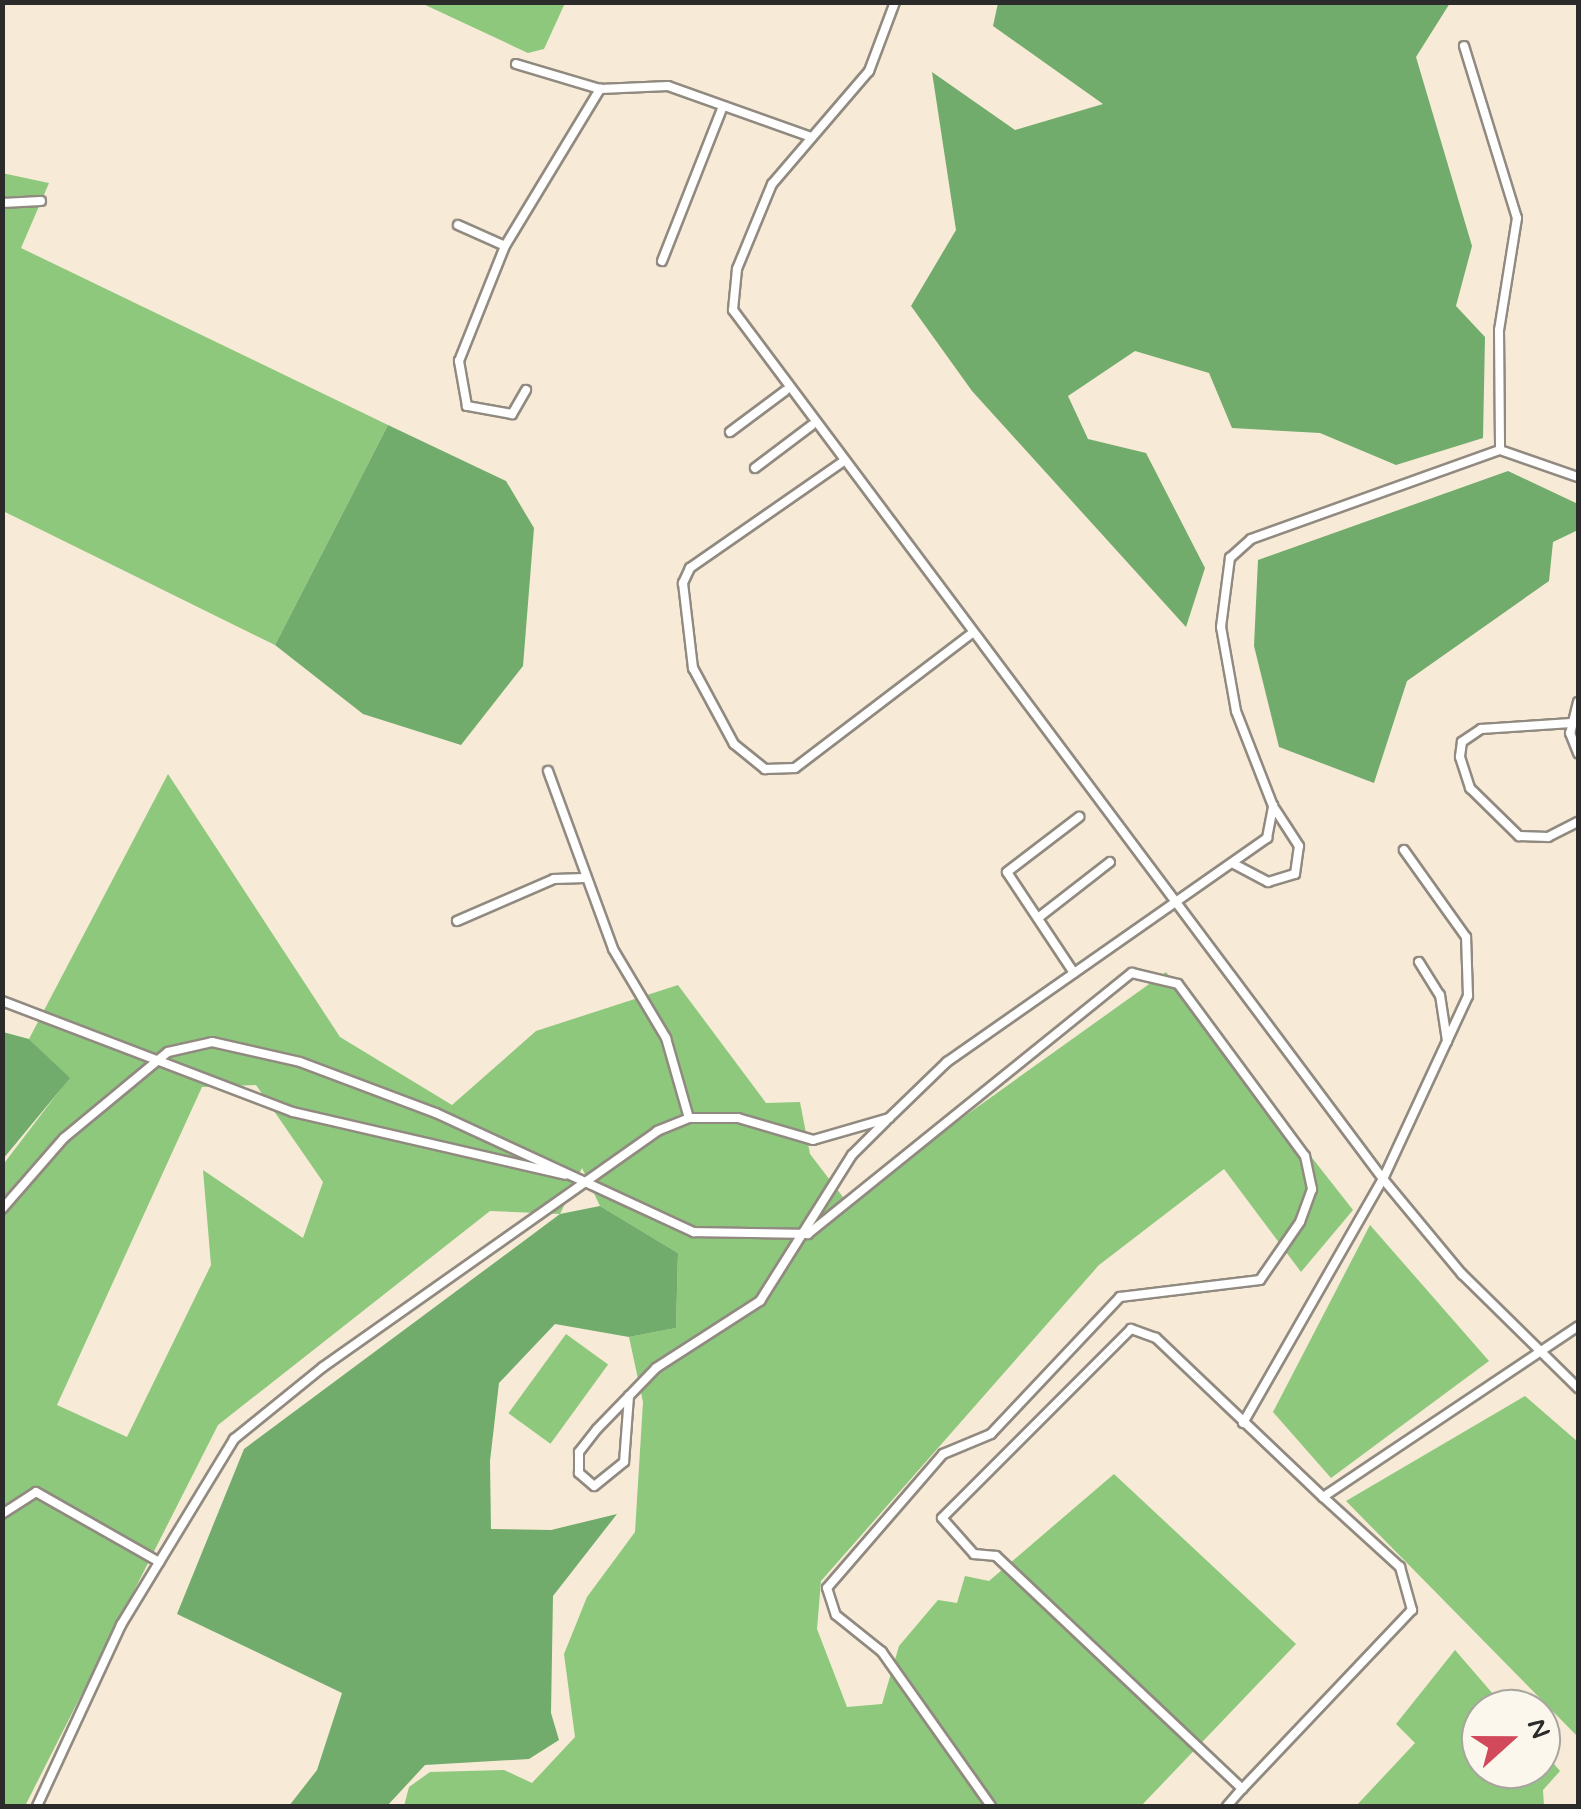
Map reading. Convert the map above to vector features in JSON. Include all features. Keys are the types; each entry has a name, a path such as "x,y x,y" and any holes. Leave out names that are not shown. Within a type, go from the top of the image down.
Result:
{"lane":[{"path":"895,2 870,71 772,184 734,287 738,322 786,391 1383,1179 1537,1352 1578,1388"},
{"path":"1464,46 1517,218 1500,312 1500,450"},
{"path":"516,64 600,89 668,86 722,110 811,137"},
{"path":"526,390 512,414 467,406 460,388 458,361 505,246 600,89"},
{"path":"662,261 722,110"},
{"path":"2,203 41,201"},
{"path":"458,225 505,246"},
{"path":"730,432 786,391"},
{"path":"755,468 812,425"},
{"path":"1232,863 1250,875 1281,884 1295,874 1302,860 1293,835 1273,806 1236,711 1221,627 1230,558 1252,539 1361,494 1500,450 1578,477"},
{"path":"840,462 690,568 683,583 693,668 734,744 765,769 795,768 972,634"},
{"path":"1578,702 1571,723 1578,753"},
{"path":"1571,723 1481,728 1462,742 1460,757 1470,788 1519,836 1548,837 1578,822"},
{"path":"548,771 613,949 666,1038 689,1118"},
{"path":"629,1396 624,1462 594,1486 579,1474 579,1452 629,1396 760,1301 808,1234 852,1155 946,1062 1250,850 1271,830 1273,806"},
{"path":"1074,974 1007,872 1078,817"},
{"path":"1271,830 1293,835"},
{"path":"1250,850 1250,875"},
{"path":"1243,1422 1383,1179 1468,996 1466,937 1404,850"},
{"path":"1038,918 1110,862"},
{"path":"457,921 554,879 585,878"},
{"path":"1419,962 1440,995 1447,1042"},
{"path":"2,1208 64,1138 158,1061 194,1042 265,1051 582,1178 694,1232 808,1234 894,1156 1146,970 1178,984 1218,1033 1310,1172 1308,1206 1267,1274 1234,1288 1157,1287 1120,1298 992,1434 944,1454 827,1588 836,1615 882,1652 991,1806"},
{"path":"2,1001 365,1134 582,1178"},
{"path":"37,1806 159,1562 234,1439 582,1178 689,1118 738,1118 812,1140 889,1118"},
{"path":"1322,1497 1578,1326"},
{"path":"1228,1806 1412,1610 1400,1567 1156,1338 1118,1332 942,1518 974,1554 996,1556 1242,1789"},
{"path":"2,1514 36,1492 159,1562"}],"green space":[{"path":"421,3 565,3 544,49 528,53"},
{"path":"998,3 1450,3 1416,57 1472,246 1456,306 1485,337 1483,438 1396,465 1320,433 1232,428 1209,373 1135,351 1068,396 1088,439 1146,453 1205,568 1186,627 972,391 911,306 956,230 932,72 1015,130 1103,104 993,26"},
{"path":"2,173 49,183 21,248 388,425 275,645 3,511"},
{"path":"388,425 506,481 534,528 523,666 461,745 363,714 275,645"},
{"path":"1508,471 1578,504 1578,530 1553,542 1549,581 1407,681 1374,783 1279,747 1254,646 1258,560"},
{"path":"168,774 340,1037 452,1105 536,1031 678,985 766,1103 800,1102 810,1154 846,1201 1166,972 1353,1210 1301,1272 1224,1169 1099,1265 821,1581 817,1629 847,1707 882,1704 899,1646 938,1600 957,1603 965,1576 989,1581 1114,1474 1296,1644 1141,1806 404,1806 409,1787 430,1772 504,1770 532,1783 575,1737 564,1654 587,1597 635,1532 643,1402 629,1337 676,1328 678,1253 600,1206 582,1168 560,1214 490,1211 218,1425 25,1806 3,1806 2,1166 69,1078 29,1039","holes":["256,1085 323,1182 303,1238 203,1170 211,1265 127,1437 57,1405 202,1087"]},
{"path":"3,1032 29,1039 70,1078 3,1159"},
{"path":"600,1206 678,1253 676,1328 629,1337 555,1324 499,1383 490,1461 491,1529 551,1530 617,1514 553,1596 551,1713 559,1740 529,1759 425,1765 387,1806 289,1806 317,1770 342,1693 177,1614 244,1449 560,1214"},
{"path":"1370,1225 1489,1361 1331,1478 1273,1412"},
{"path":"566,1334 608,1365 550,1444 508,1413"},
{"path":"1525,1396 1578,1442 1578,1737 1561,1720 1561,1689 1531,1689 1346,1501"},
{"path":"1455,1650 1489,1689 1461,1689 1461,1789 1544,1789 1544,1806 1356,1806 1415,1743 1396,1724"}]}
